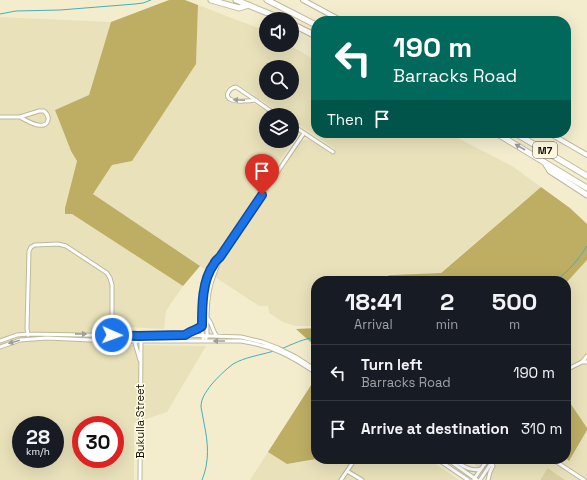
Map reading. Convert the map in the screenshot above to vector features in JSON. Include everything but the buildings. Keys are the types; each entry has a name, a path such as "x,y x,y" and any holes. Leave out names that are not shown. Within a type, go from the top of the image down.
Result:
{"highway":[{"path":"211,0 239,8 249,5"},
{"path":"236,0 266,12"},
{"path":"267,0 311,22"},
{"path":"299,28 311,34"},
{"name":"M7","path":"505,138 587,188"},
{"name":"M7","path":"523,138 587,176"},
{"path":"544,161 550,171 587,195"}],"street":[{"path":"303,0 333,16"},
{"path":"256,100 232,101 229,98 228,91 230,88 236,87 256,100 267,108"},
{"path":"0,117 20,117 44,110 48,114 47,123 43,125 37,125 20,117"},
{"path":"299,130 311,138"},
{"path":"204,341 202,336 202,309 204,292 206,281 214,264 304,133"},
{"path":"312,138 333,152"},
{"path":"558,138 587,155"},
{"path":"29,339 29,251 34,245 58,244 66,246 107,273 110,278 112,285 112,341"},
{"path":"204,341 207,336 208,300 210,288 220,257"},
{"path":"208,319 210,320 213,330 217,336"},
{"path":"185,335 202,326"},
{"path":"0,341 17,335 28,334 138,336 185,335 240,337 275,349 311,368"},
{"path":"136,341 138,336"},
{"path":"138,336 141,341"},
{"path":"0,346 20,340 47,338 112,341 241,341 261,343"},
{"name":"Bukulla Street","path":"136,341 135,343 141,362"},
{"name":"Bukulla Street","path":"140,480 141,341"},
{"path":"571,368 582,362 587,356"},
{"path":"582,362 587,362"},
{"path":"341,480 352,464"},
{"path":"444,464 468,480"},
{"path":"454,464 476,480"},
{"path":"460,464 474,470 481,469"},
{"path":"476,480 484,464"},
{"path":"476,480 490,464"},
{"path":"488,480 493,464"},
{"path":"560,464 584,480"},
{"path":"347,471 362,480"},
{"path":"462,476 464,480"}],"shaded area":[{"path":"169,0 185,0 198,5 196,64 132,161 112,165 93,194 200,266 183,286 72,214 65,214 65,208 77,161 71,151 55,110 89,95 111,22"},
{"path":"198,5 259,28 259,52 299,52 299,51 311,58 311,133 299,125 299,108 273,108 261,100 299,100 299,60 259,60 259,99 238,85 231,85 226,89 225,96 230,102 252,103 262,108 259,108 259,148 288,148 217,256 209,272 93,194 112,165 132,161 196,64"},
{"path":"0,17 111,22 89,95 55,110 71,151 77,161 65,208 65,214 72,214 183,286 166,311 164,329 128,327 129,345 206,346 167,412 134,423 134,480 0,480"},
{"path":"319,138 458,138 512,166 541,187 440,273 389,274 386,276 311,276 311,326 295,326 283,322 269,313 268,306 259,306 215,277 224,257 297,148 299,148 301,142 305,139 310,140 331,154 335,149"},
{"path":"541,187 570,208 587,224 587,260 571,278 571,276 388,276 441,273"},
{"path":"587,260 587,480 565,480 549,468 540,480 490,480 490,477 474,464 571,464 571,278"},
{"path":"311,328 311,342 296,329"},
{"path":"311,385 311,460 287,464 268,452"},
{"path":"571,404 587,430 571,458"},
{"path":"268,452 287,464 311,460 311,464 435,464 459,480 250,480"},
{"path":"548,468 565,480 540,480"}],"waterway":[{"path":"0,14 16,11 60,10 135,4 151,0"},
{"path":"561,276 573,265 587,246"},
{"path":"281,349 311,338"},
{"path":"202,480 205,473 208,452 201,407 204,395 224,371 233,364 274,351"}],"route":[{"path":"112,335 185,335 202,326 204,292 209,273 262,195"}]}
